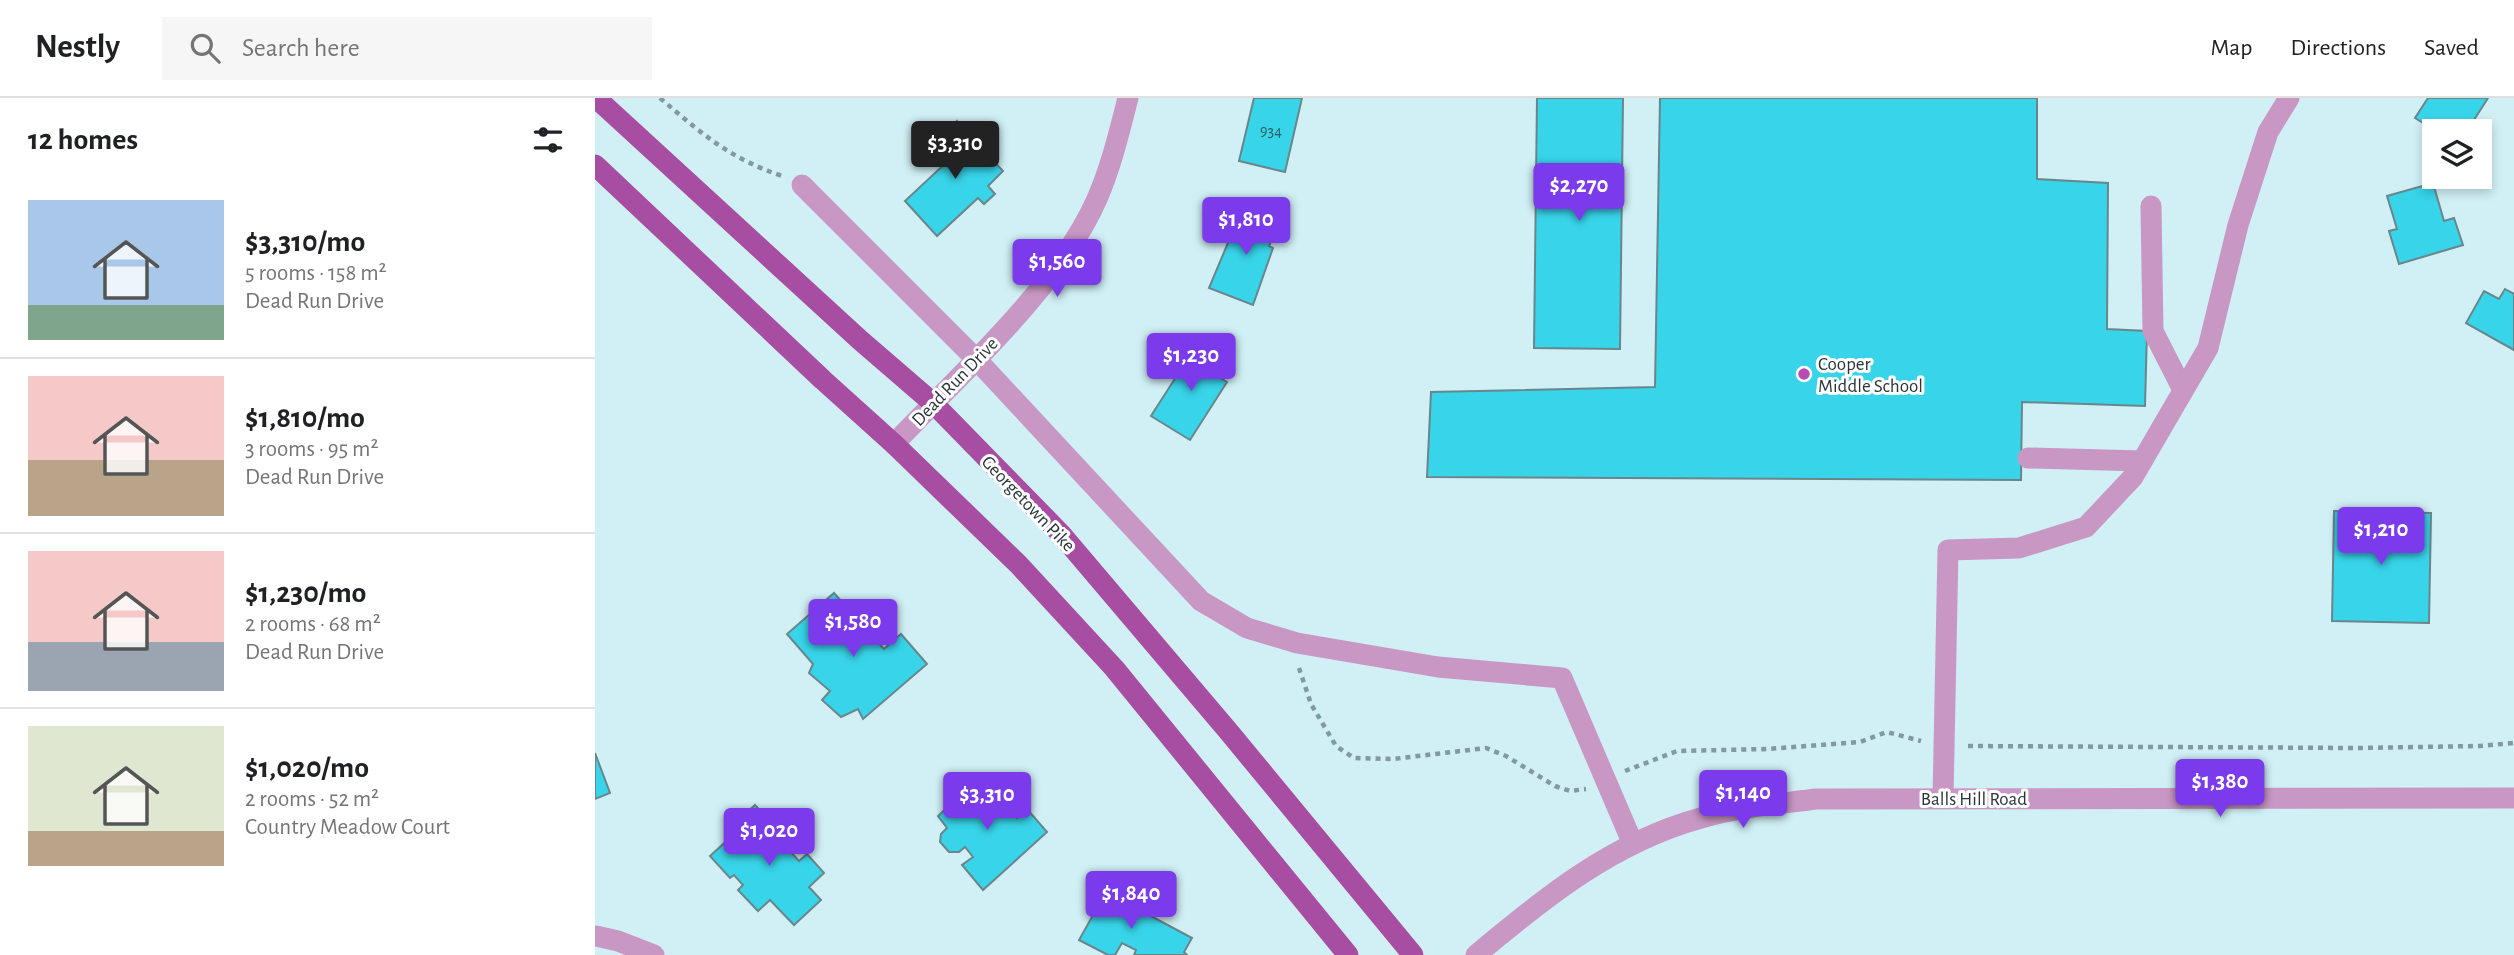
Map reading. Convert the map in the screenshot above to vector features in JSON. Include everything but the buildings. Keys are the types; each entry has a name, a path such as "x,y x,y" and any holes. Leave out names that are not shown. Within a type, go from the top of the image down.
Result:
{"main road":[{"name":"Georgetown Pike","path":"596,98 860,340 933,403 1061,534 1413,955"},
{"path":"595,165 894,444 1019,565 1096,647 1341,949"}],"street":[{"name":"Dead Run Drive","path":"894,444 976,359 1034,294 1069,248 1096,202 1114,156 1128,98"},
{"path":"1943,798 1948,550 2019,548 2086,527 2133,477 2208,348 2246,198 2268,132 2289,98"},
{"path":"802,185 976,359 1201,601 1247,628 1297,643 1438,667 1562,678 1633,844"},
{"path":"2151,206 2153,331 2183,390"},
{"path":"2028,458 2142,461"},
{"name":"Balls Hill Road","path":"1476,955 1540,902 1591,865 1633,844 1699,818 1749,807 1816,799 2514,798"},
{"path":"596,936 654,955"}],"path":[{"path":"660,98 699,132 730,154 802,185"},
{"path":"1297,643 1299,669 1311,704 1336,746 1354,758 1392,759 1486,748 1506,756 1555,786 1570,791 1585,789 1677,751 1767,749 1860,742 1887,732 1921,741 1985,747 2370,748 2514,743"}],"place":[{"name":"Cooper Middle School","path":"1804,374"}]}
